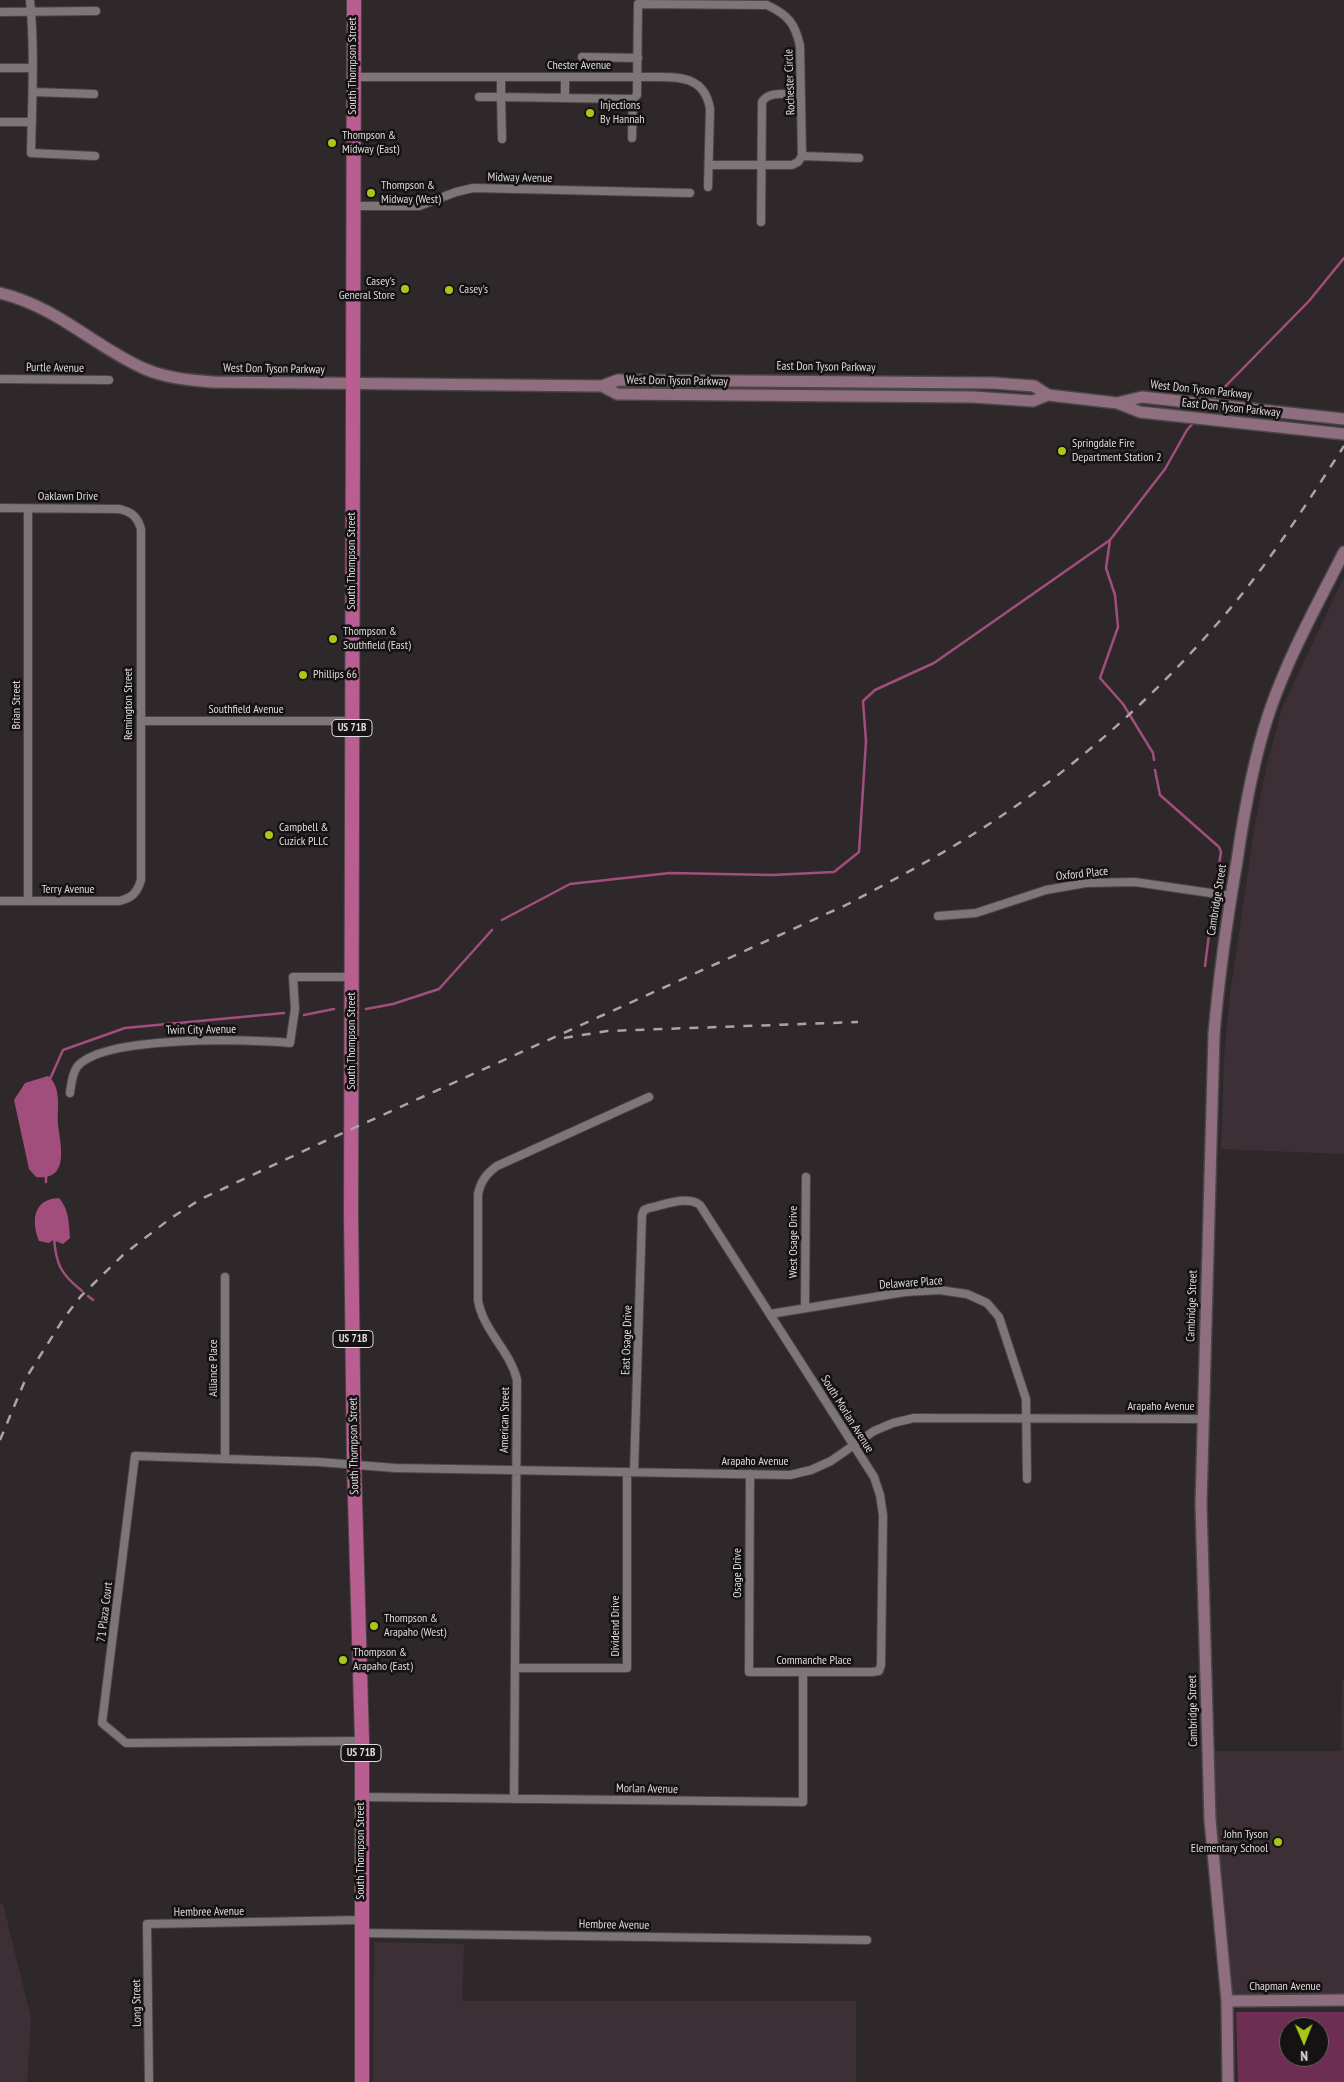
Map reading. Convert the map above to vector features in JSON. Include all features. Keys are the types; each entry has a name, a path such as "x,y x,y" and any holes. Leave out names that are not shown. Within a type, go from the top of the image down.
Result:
{"highway":[{"name":"South Thompson Street","path":"354,0 351,1214 354,1464 362,1741 362,2082"}],"street":[{"path":"30,0 33,92 31,153 95,156"},
{"name":"Rochester Circle","path":"632,138 632,99 637,95 638,77 638,2 767,3 781,12 791,22 797,32 800,46 802,156"},
{"path":"0,12 96,11"},
{"path":"582,57 638,58"},
{"path":"0,68 32,68"},
{"name":"Chester Avenue","path":"353,77 638,77 692,80 703,89 708,98 710,109 708,187"},
{"path":"501,77 502,139"},
{"path":"565,77 565,98"},
{"path":"33,92 94,94"},
{"path":"761,222 762,102 767,96 800,95"},
{"path":"479,97 632,99"},
{"path":"0,122 32,122"},
{"path":"709,165 792,165 798,162 802,156 859,158"},
{"name":"Midway Avenue","path":"352,206 419,206 456,192 473,188 690,193"},
{"name":"West Don Tyson Parkway","path":"0,293 19,298 51,312 118,355 147,370 180,379 213,382 602,386 617,394 973,397 1033,401 1048,395 1117,403 1142,397 1342,419"},
{"name":"Purtle Avenue","path":"0,379 109,380"},
{"name":"East Don Tyson Parkway","path":"1117,403 1140,412 1344,434"},
{"name":"Oaklawn Drive","path":"0,508 119,508 134,515"},
{"name":"Brian Street","path":"28,509 28,901"},
{"name":"Remington Street","path":"134,515 140,529 141,722 141,880 135,894"},
{"name":"Cambridge Street","path":"1228,2082 1227,2001 1210,1820 1201,1504 1214,1034 1231,896 1253,774 1268,716 1287,665 1344,552"},
{"name":"Southfield Avenue","path":"141,722 352,721"},
{"name":"Oxford Place","path":"938,916 976,913 1046,890 1086,882 1135,882 1231,896"},
{"name":"Terry Avenue","path":"0,901 119,901 128,899 135,894"},
{"name":"Twin City Avenue","path":"70,1093 77,1067 87,1060 110,1052 164,1041 246,1040 290,1043 294,1009 293,976 352,977"},
{"name":"American Street","path":"514,1798 517,1380 514,1366 480,1313 478,1300 478,1194 486,1174 497,1166 649,1097"},
{"name":"West Osage Drive","path":"805,1307 806,1177"},
{"name":"East Osage Drive","path":"630,1472 642,1215 644,1210 694,1201"},
{"name":"South Morlan Avenue","path":"694,1201 700,1205 874,1477 880,1495 883,1515 882,1665 878,1671"},
{"name":"Alliance Place","path":"225,1277 225,1458"},
{"name":"Delaware Place","path":"770,1314 905,1292 939,1290 967,1294 987,1302 999,1317 1026,1399 1027,1479"},
{"name":"Arapaho Avenue","path":"354,1464 395,1468 790,1475 811,1470 831,1461 874,1431 893,1423 914,1418 1202,1419"},
{"name":"71 Plaza Court","path":"354,1464 135,1456 102,1723 126,1743 362,1741"},
{"name":"Dividend Drive","path":"516,1668 627,1668 630,1472"},
{"name":"Osage Drive","path":"749,1672 750,1474"},
{"name":"Commanche Place","path":"749,1672 878,1671"},
{"name":"Morlan Avenue","path":"361,1797 803,1802 803,1672"},
{"name":"Hembree Avenue","path":"146,1924 361,1927 867,1940"},
{"name":"Long Street","path":"146,1924 149,2082"},
{"name":"Chapman Avenue","path":"1227,2001 1344,2000"}],"shaded area":[{"path":"1344,577 1344,1154 1221,1149 1224,1057 1230,995 1255,824 1267,764 1282,708"},
{"path":"48,1076 57,1092 61,1160 59,1167 54,1173 47,1177 36,1177 29,1169 14,1100 25,1083"},
{"path":"59,1198 67,1212 70,1238 63,1244 53,1240 49,1243 39,1241 35,1226 36,1212 44,1202"},
{"name":"John Tyson Elementary School","path":"1342,1679 1344,1679 1344,2000 1227,2001 1207,1751 1341,1751"},
{"path":"0,1904 3,1904 31,2018 27,2082 0,2082"},
{"path":"374,1942 464,1944 462,2001 856,2001 856,2082 373,2082"},
{"path":"1236,2012 1344,2012 1344,2082 1238,2082"}],"waterway":[{"path":"1211,401 1309,301 1344,258"},
{"path":"502,920 570,884 670,873 772,875 834,872 859,852 866,741 863,701 875,690 934,663 1110,540 1165,469 1187,430 1195,421"},
{"path":"1110,540 1106,568 1115,595 1118,627 1100,678 1123,704 1153,753 1154,760"},
{"path":"1155,770 1160,795 1219,847 1221,852 1216,884"},
{"path":"1205,966 1213,903"},
{"path":"366,1009 393,1004 439,989 492,930"},
{"path":"304,1015 334,1009"},
{"path":"50,1079 63,1050 125,1028 284,1013"},
{"path":"46,1174 46,1182"},
{"path":"54,1238 56,1255 64,1274 82,1291"},
{"path":"88,1296 93,1300"}],"railway":[{"path":"0,1440 26,1378 64,1318 81,1296 123,1255 171,1218 201,1199 846,905 952,847 993,822 1043,786 1130,714 1209,633 1264,566 1344,446"},
{"path":"564,1038 607,1031 858,1022"}],"place":[{"name":"Injections By Hannah","path":"590,113"},
{"name":"Thompson & Midway (East)","path":"332,143"},
{"name":"Thompson & Midway (West)","path":"371,193"},
{"name":"Casey's General Store","path":"405,289"},
{"name":"Casey's","path":"449,290"},
{"name":"Springdale Fire Department Station 2","path":"1062,451"},
{"name":"Thompson & Southfield (East)","path":"333,639"},
{"name":"Phillips 66","path":"303,675"},
{"name":"Campbell & Cuzick PLLC","path":"269,835"},
{"name":"Thompson & Arapaho (West)","path":"374,1626"},
{"name":"Thompson & Arapaho (East)","path":"343,1660"},
{"name":"John Tyson Elementary School","path":"1278,1842"}]}
